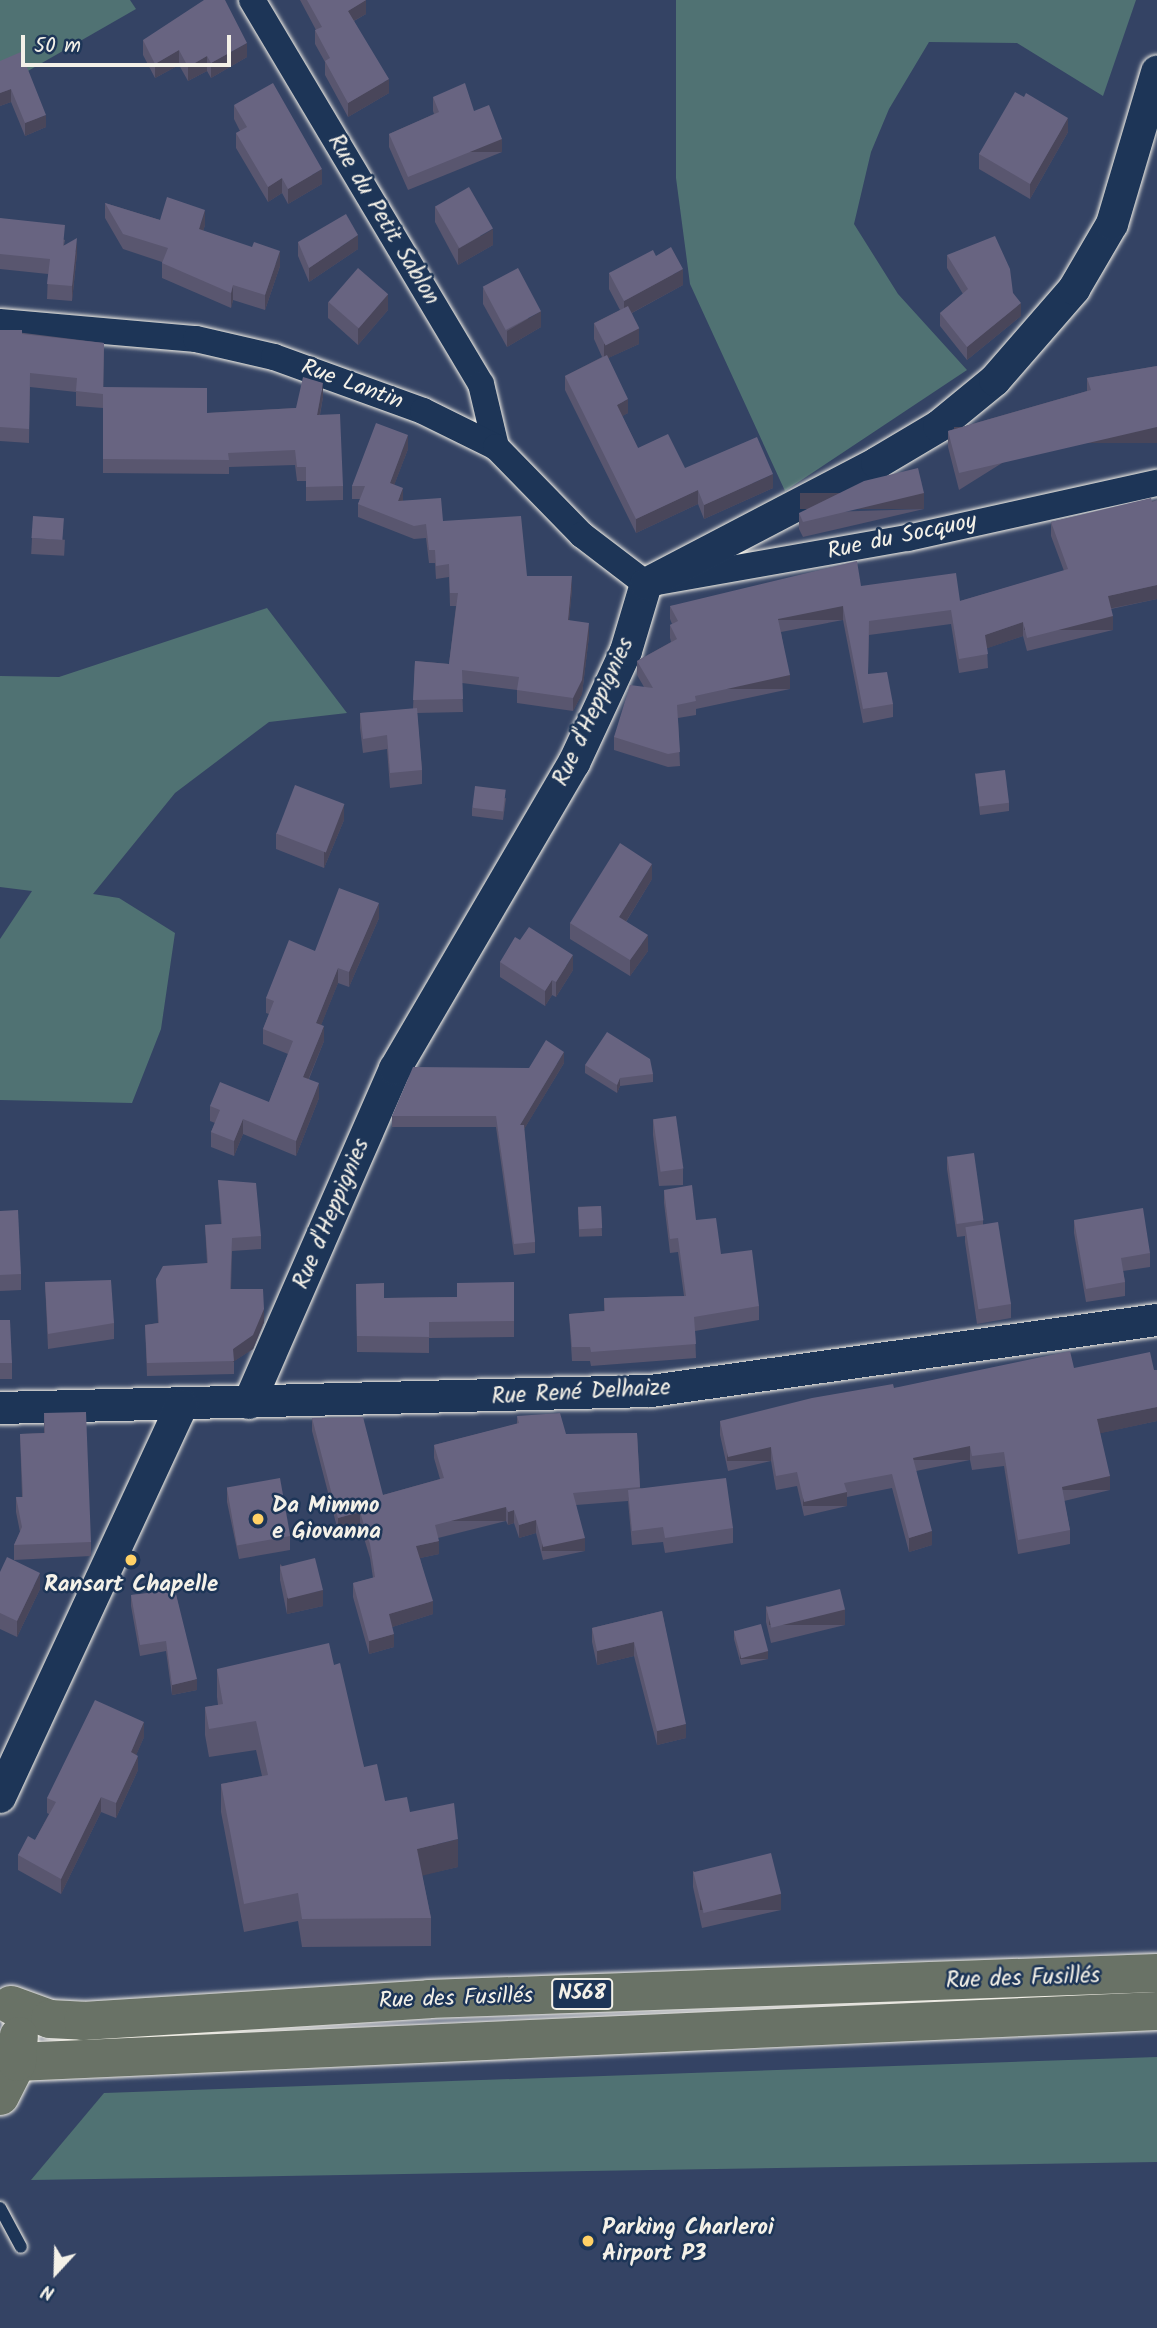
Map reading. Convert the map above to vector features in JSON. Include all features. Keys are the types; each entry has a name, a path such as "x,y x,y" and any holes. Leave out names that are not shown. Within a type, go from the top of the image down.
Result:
{"highway":[{"name":"Rue des Fusillés","path":"5,1997 50,2019 83,2021 429,1999 1157,1973"},
{"name":"N568","path":"0,2096 17,2063 19,2035 5,1997"},
{"name":"Rue des Fusillés","path":"17,2063 1157,2011"}],"street":[{"name":"Rue du Petit Sablon","path":"252,0 481,384 496,447"},
{"path":"646,583 888,457 939,426 995,380 1074,289 1112,224 1157,72"},
{"name":"Rue Lantin","path":"0,322 196,339 274,357 423,411 496,447 582,535 646,583"},
{"name":"Rue du Socquoy","path":"646,583 908,538 1157,483"},
{"name":"Rue d'Heppignies","path":"249,1403 395,1069 573,763 626,651 646,583"},
{"name":"Rue René Delhaize","path":"0,1408 651,1391 1157,1320"},
{"path":"0,1797 182,1405"}],"lane":[{"path":"0,2208 21,2247"}],"green space":[{"path":"0,0 130,0 136,9 0,87"},
{"path":"676,0 1136,0 1103,96 1017,43 929,42 889,109 871,152 854,224 898,294 967,370 785,491 690,284 676,178"},
{"path":"267,608 347,713 269,722 175,793 93,894 119,898 175,933 161,1029 132,1103 0,1100 0,939 32,891 0,887 0,676 59,677"},
{"path":"1157,2057 1157,2162 31,2180 104,2093"}],"building":[{"path":"204,0 225,0 247,43 211,63 207,56 188,67 179,50 155,64 143,40"},
{"path":"307,0 366,0 348,11 389,79 348,103 325,61 330,58 315,30 322,27"},
{"path":"21,52 46,115 25,123 11,89 0,93 0,61"},
{"path":"273,83 322,169 288,189 282,178 268,187 236,133 247,127 234,105"},
{"path":"465,83 474,111 489,105 502,139 408,177 389,134 439,112 433,97"},
{"path":"1015,92 1024,97 1026,93 1068,118 1030,184 979,154"},
{"path":"469,187 493,229 459,248 435,206"},
{"path":"167,197 205,210 199,229 252,247 254,242 280,251 265,295 233,285 231,293 162,263 168,248 123,234 105,203 160,220"},
{"path":"346,214 358,235 309,268 298,242"},
{"path":"0,218 65,225 63,246 77,238 72,286 47,284 50,259 0,254"},
{"path":"995,236 1010,269 1013,293 1021,303 967,347 940,313 968,289 947,255"},
{"path":"671,247 683,269 624,301 609,273 653,250 656,256"},
{"path":"358,268 388,294 359,328 328,302"},
{"path":"518,268 541,311 506,330 483,287"},
{"path":"628,306 639,328 605,346 594,323"},
{"path":"0,330 22,330 22,334 104,343 103,394 76,391 77,378 30,373 29,429 0,427"},
{"path":"607,355 628,399 617,405 638,448 668,434 685,468 757,437 773,474 704,505 698,490 636,519 565,376"},
{"path":"1157,366 1157,427 959,473 948,431 1091,390 1087,378"},
{"path":"303,377 323,383 317,415 340,414 343,486 306,487 306,467 297,467 295,450 228,453 229,460 103,459 103,387 207,388 207,413 296,408"},
{"path":"376,423 408,435 390,483 403,488 398,501 441,498 443,521 521,516 527,576 572,576 568,620 589,623 582,680 573,698 517,690 519,677 462,670 463,699 413,700 415,661 449,664 458,593 450,593 449,564 436,566 435,550 429,550 426,524 414,526 358,504 365,486 352,486"},
{"path":"918,468 924,493 803,522 799,513 864,481"},
{"path":"1151,498 1152,502 1157,500 1157,585 1108,596 1113,616 1027,638 1023,622 985,635 988,654 959,659 951,610 869,621 868,674 887,672 893,704 863,709 843,606 778,619 790,675 695,696 696,701 677,705 680,752 668,754 614,737 630,685 653,688 637,661 677,639 670,625 678,621 670,606 857,561 861,586 956,573 960,601 1068,569 1051,522"},
{"path":"33,516 64,518 62,540 31,538"},
{"path":"417,708 422,770 390,773 387,735 363,739 360,713"},
{"path":"1005,770 1009,803 979,806 975,774"},
{"path":"295,785 344,804 326,853 276,834"},
{"path":"475,786 506,790 503,812 472,808"},
{"path":"620,843 652,864 619,917 648,935 630,960 570,923"},
{"path":"339,888 379,903 349,972 338,968 316,1023 324,1026 303,1077 319,1083 296,1141 243,1119 234,1141 211,1132 220,1110 210,1106 220,1082 269,1102 293,1041 263,1029 274,1001 266,998 289,940 315,951"},
{"path":"529,927 573,955 556,982 552,980 545,991 500,962 515,937 520,940"},
{"path":"607,1032 650,1059 653,1074 620,1078 617,1085 585,1065"},
{"path":"546,1040 564,1052 520,1125 524,1125 535,1242 514,1244 496,1116 392,1116 413,1067 529,1068"},
{"path":"676,1116 683,1168 661,1172 653,1119"},
{"path":"974,1153 983,1220 957,1224 947,1157"},
{"path":"218,1180 256,1183 261,1236 232,1238 230,1289 263,1289 264,1309 253,1335 233,1349 234,1361 147,1363 145,1325 159,1323 156,1279 163,1266 208,1263 205,1225 222,1224"},
{"path":"692,1185 696,1220 716,1218 721,1254 752,1250 759,1306 694,1317 696,1344 591,1352 590,1347 572,1347 569,1314 605,1311 604,1298 686,1296 678,1238 670,1239 664,1190"},
{"path":"601,1206 602,1228 579,1229 578,1207"},
{"path":"1143,1208 1150,1253 1121,1258 1125,1282 1086,1289 1074,1220"},
{"path":"18,1210 21,1274 0,1275 0,1211"},
{"path":"998,1222 1011,1304 978,1309 965,1227"},
{"path":"111,1280 114,1323 48,1334 45,1282"},
{"path":"514,1282 514,1321 429,1322 429,1337 357,1336 356,1284 384,1283 384,1298 457,1297 457,1283"},
{"path":"0,1320 10,1320 12,1363 0,1363"},
{"path":"1070,1351 1074,1368 1150,1352 1154,1370 1157,1370 1157,1407 1097,1419 1110,1476 1062,1487 1070,1530 1018,1540 1004,1452 972,1456 970,1446 913,1458 932,1531 909,1538 892,1474 844,1483 847,1492 804,1502 797,1472 776,1476 771,1447 728,1457 720,1421 812,1398 893,1384 894,1388"},
{"path":"86,1412 91,1542 14,1545 22,1527 16,1497 23,1497 20,1434 45,1433 44,1413"},
{"path":"560,1413 566,1434 637,1433 640,1487 573,1493 585,1538 543,1547 536,1520 519,1525 514,1510 508,1512 506,1507 435,1525 439,1541 416,1546 433,1601 389,1614 394,1634 369,1641 353,1583 375,1577 370,1544 360,1512 338,1518 312,1418 363,1417 383,1495 444,1478 434,1445 519,1423 517,1416"},
{"name":"Da Mimmo e Giovanna","path":"280,1478 290,1536 237,1545 227,1487"},
{"path":"726,1478 733,1528 665,1538 663,1527 632,1531 628,1490"},
{"path":"7,1557 40,1573 17,1621 0,1613 0,1572"},
{"path":"315,1558 323,1590 288,1599 280,1567"},
{"path":"840,1589 845,1609 771,1628 766,1607"},
{"path":"175,1590 197,1679 172,1685 166,1641 140,1645 131,1595"},
{"path":"662,1611 686,1724 657,1731 634,1642 597,1651 592,1628"},
{"path":"761,1624 768,1651 741,1658 734,1631"},
{"path":"329,1643 334,1665 340,1663 364,1767 377,1764 385,1801 407,1797 410,1812 454,1803 458,1839 417,1849 431,1918 302,1919 298,1893 244,1904 221,1784 268,1775 256,1721 209,1729 205,1707 223,1704 217,1669"},
{"path":"95,1700 144,1722 131,1752 138,1756 116,1803 101,1797 61,1879 18,1855 28,1836 35,1840 56,1802 47,1798"},
{"path":"771,1853 781,1894 704,1913 693,1872"}],"place":[{"name":"Da Mimmo e Giovanna","path":"258,1519"},
{"name":"Ransart Chapelle","path":"131,1560"},
{"name":"Parking Charleroi Airport P3","path":"588,2241"}]}
